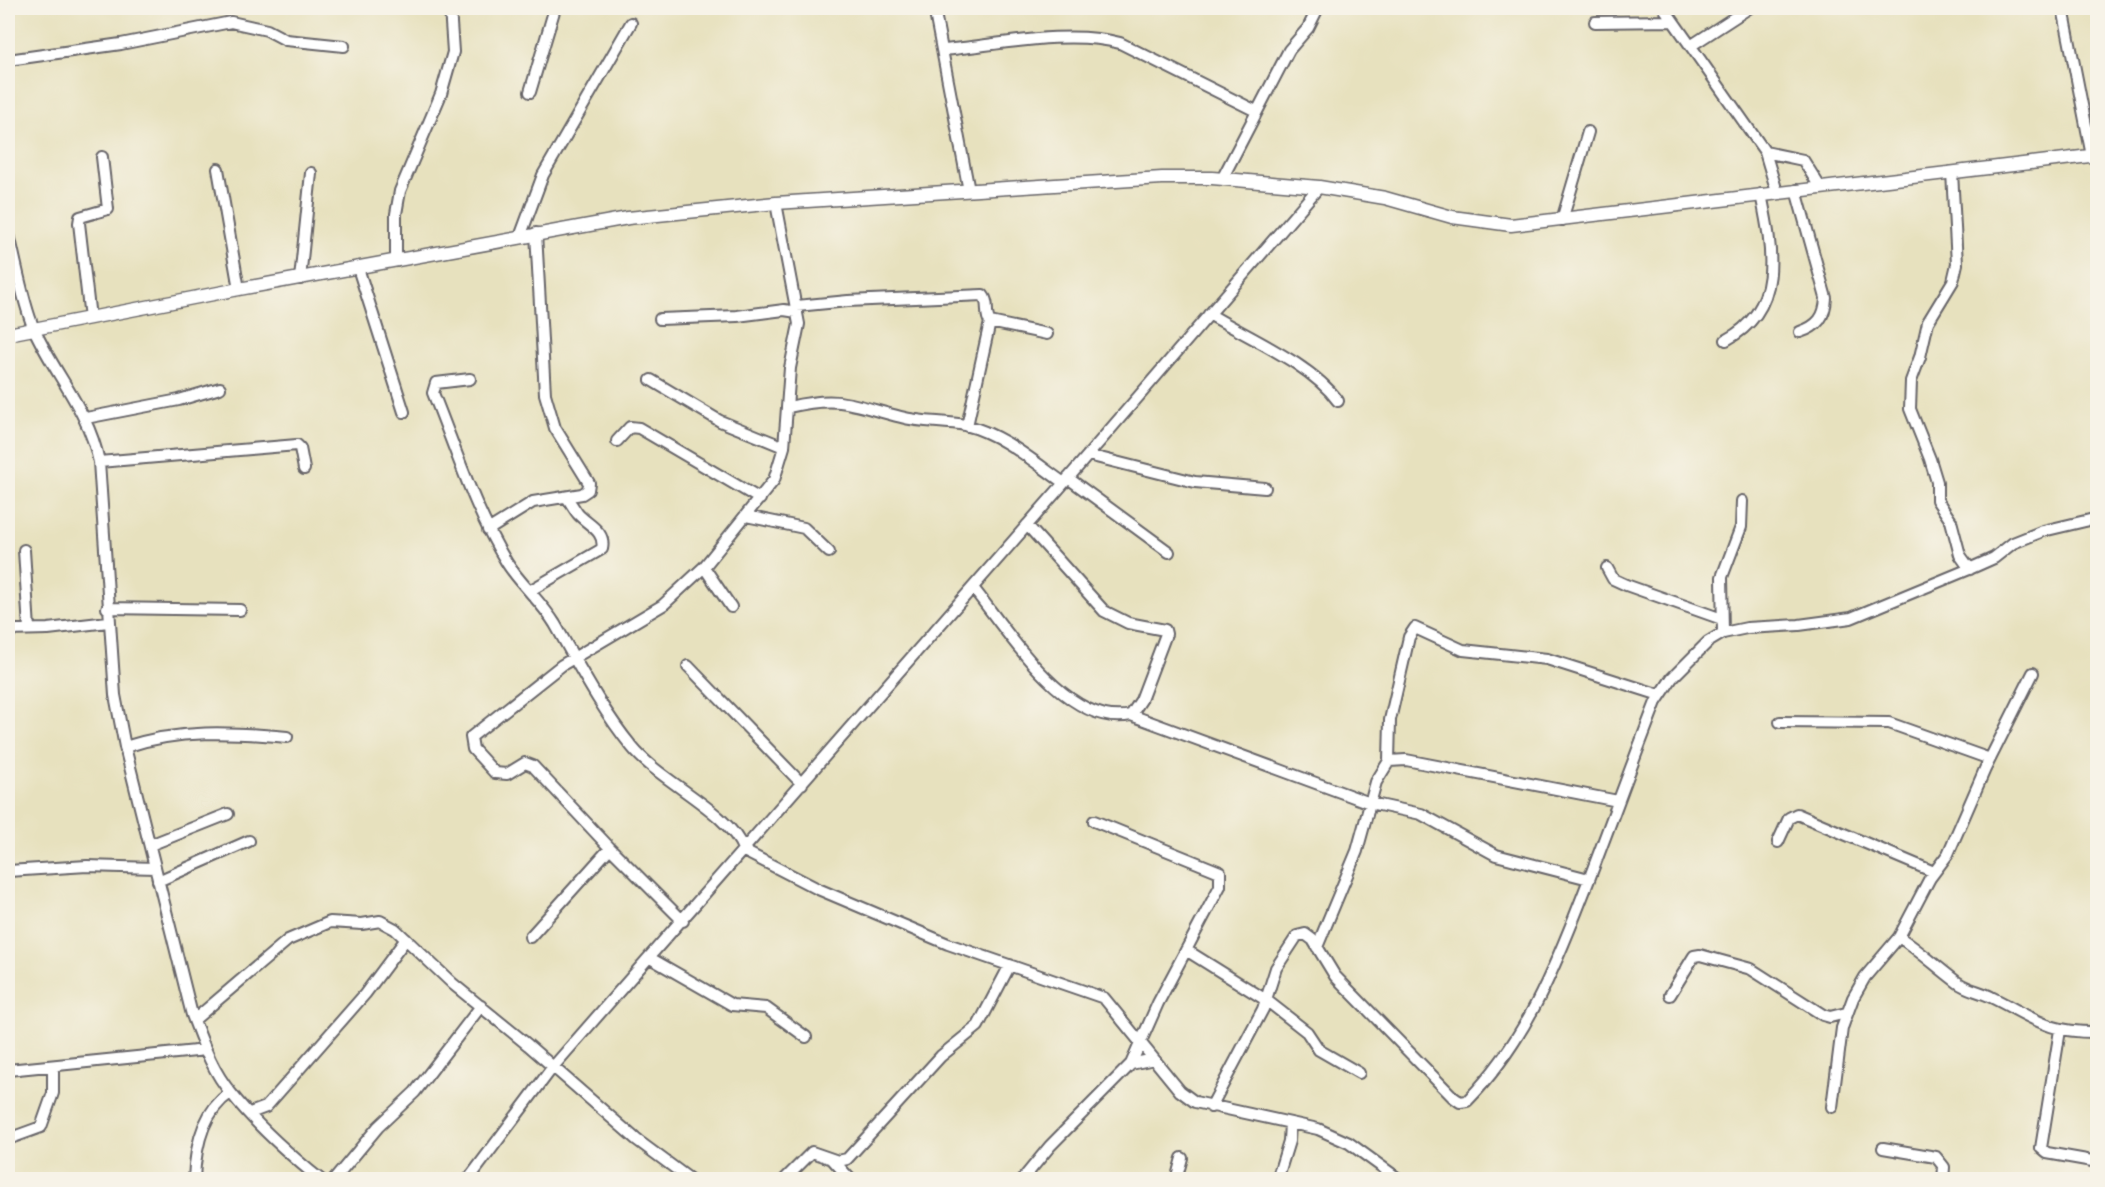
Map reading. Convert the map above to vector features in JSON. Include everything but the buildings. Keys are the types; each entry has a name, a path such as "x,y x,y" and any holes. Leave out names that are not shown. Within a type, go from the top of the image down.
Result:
{"street":[{"path":"396,261 396,214 400,191 441,94 453,52 450,8"},
{"path":"530,92 555,8"},
{"path":"934,8 944,50 969,191"},
{"path":"1222,179 1289,50 1308,28 1318,8"},
{"path":"1664,8 1765,152 1777,192"},
{"path":"1692,45 1749,8"},
{"path":"8,334 536,233 628,218 776,203 1162,178 1222,179 1319,187 1385,198 1452,217 1511,225 2095,155 2063,8"},
{"path":"1595,22 1673,21"},
{"path":"8,60 122,44 231,22 267,30 286,40 344,46"},
{"path":"520,237 543,176 631,23"},
{"path":"944,50 1075,37 1104,38 1134,49 1256,111"},
{"path":"1562,220 1588,132"},
{"path":"1765,152 1803,160 1821,187"},
{"path":"90,318 79,223 80,217 108,209 102,157"},
{"path":"218,169 239,289"},
{"path":"1952,172 1957,264 1953,281 1928,321 1920,357 1911,381 1910,409 1937,482 1937,500 1951,521 1960,555 1970,569"},
{"path":"300,279 311,173"},
{"path":"468,1179 552,1068 973,588 1319,187"},
{"path":"1796,190 1826,298 1825,311 1820,321 1800,332"},
{"path":"1726,340 1746,328 1755,316 1768,287 1770,239 1761,194"},
{"path":"683,921 533,766 525,763 507,774 495,773 470,743 475,732 573,659 663,605 704,567 774,480 784,447 789,407 790,368 799,334 797,307 776,203"},
{"path":"8,231 34,329 86,418 99,462 107,608 115,694 125,747 194,1020 206,1050 230,1093 321,1179"},
{"path":"488,530 533,502 567,498 588,490 589,483 555,428 545,394 536,233"},
{"path":"358,268 404,412"},
{"path":"660,319 737,316 848,301 941,296 963,298 979,295 986,298 986,314 990,322 967,426"},
{"path":"1209,314 1306,370 1326,384 1338,401"},
{"path":"990,322 1047,334"},
{"path":"470,379 436,383 433,393 488,530 516,576 531,590 554,623 573,659 634,749 650,766 728,826 740,841 744,851 818,889 948,944 1104,998 1180,1091 1195,1102 1318,1129 1349,1143 1400,1179"},
{"path":"651,380 720,421 784,447"},
{"path":"86,418 179,400 220,388"},
{"path":"789,407 819,400 854,403 901,417 967,426 1003,442 1066,481 1169,552"},
{"path":"617,441 630,427 639,428 760,500"},
{"path":"99,462 297,446 300,448 304,469"},
{"path":"1088,455 1195,482 1265,488"},
{"path":"531,590 602,549 603,544 598,531 578,514 567,498"},
{"path":"1723,633 1722,577 1741,527 1742,501"},
{"path":"746,516 804,528 829,552"},
{"path":"1211,1107 1266,1000 1276,968 1297,936 1307,935 1335,976 1419,1059 1453,1097 1464,1102 1498,1066 1530,1017 1560,954 1660,695 1700,650 1723,633 1747,628 1817,624 1851,618 1970,569 2036,533 2097,518"},
{"path":"1027,525 1104,612 1128,623 1165,630 1166,634 1141,700 1131,715"},
{"path":"24,550 29,629"},
{"path":"704,567 731,607"},
{"path":"1607,568 1613,579 1626,585 1722,619"},
{"path":"973,588 1036,666 1071,701 1105,714 1131,715 1370,803 1421,814 1496,855 1589,879"},
{"path":"107,608 240,610"},
{"path":"8,630 108,622"},
{"path":"1317,947 1357,851 1380,772 1389,761 1390,720 1409,637 1415,628 1463,650 1547,659 1660,695"},
{"path":"688,666 802,784"},
{"path":"1832,1107 1840,1041 1846,1013 1865,977 1899,937 1912,908 1948,854 1990,759 2033,673"},
{"path":"1780,722 1889,723 1990,759"},
{"path":"125,747 159,737 194,734 227,732 287,736"},
{"path":"1389,761 1406,760 1618,801"},
{"path":"150,845 228,814"},
{"path":"1778,842 1789,818 1797,814 1934,872"},
{"path":"1022,1179 1050,1146 1131,1064 1220,886 1220,872 1094,821"},
{"path":"158,881 249,841"},
{"path":"530,937 610,848"},
{"path":"8,871 87,866 155,868"},
{"path":"194,1020 268,955 301,933 312,931 330,922 355,924 380,921 406,939 637,1140 691,1179"},
{"path":"1899,937 1929,958 1958,983 2008,1005 2041,1025 2060,1030 2097,1032"},
{"path":"250,1113 266,1107 365,994 406,939"},
{"path":"1186,950 1266,1000 1307,1032 1319,1050 1359,1073"},
{"path":"1670,995 1697,955 1719,958 1751,969 1822,1015 1830,1017 1846,1013"},
{"path":"650,958 732,1005 766,1008 806,1037"},
{"path":"784,1179 812,1152 833,1160 847,1159 941,1056 978,1026 1010,964"},
{"path":"334,1179 378,1127 415,1092 481,1006"},
{"path":"2060,1030 2041,1148 2047,1153 2097,1162"},
{"path":"8,1070 206,1050"},
{"path":"1131,1064 1154,1059"},
{"path":"8,1139 41,1127 53,1092 53,1067"},
{"path":"194,1179 205,1122 218,1101 230,1093"},
{"path":"263,1126 266,1107"},
{"path":"1277,1179 1289,1141 1290,1123"},
{"path":"1883,1148 1936,1157 1944,1167 1943,1179"},
{"path":"1176,1179 1182,1158"},
{"path":"833,1160 851,1179"}]}
